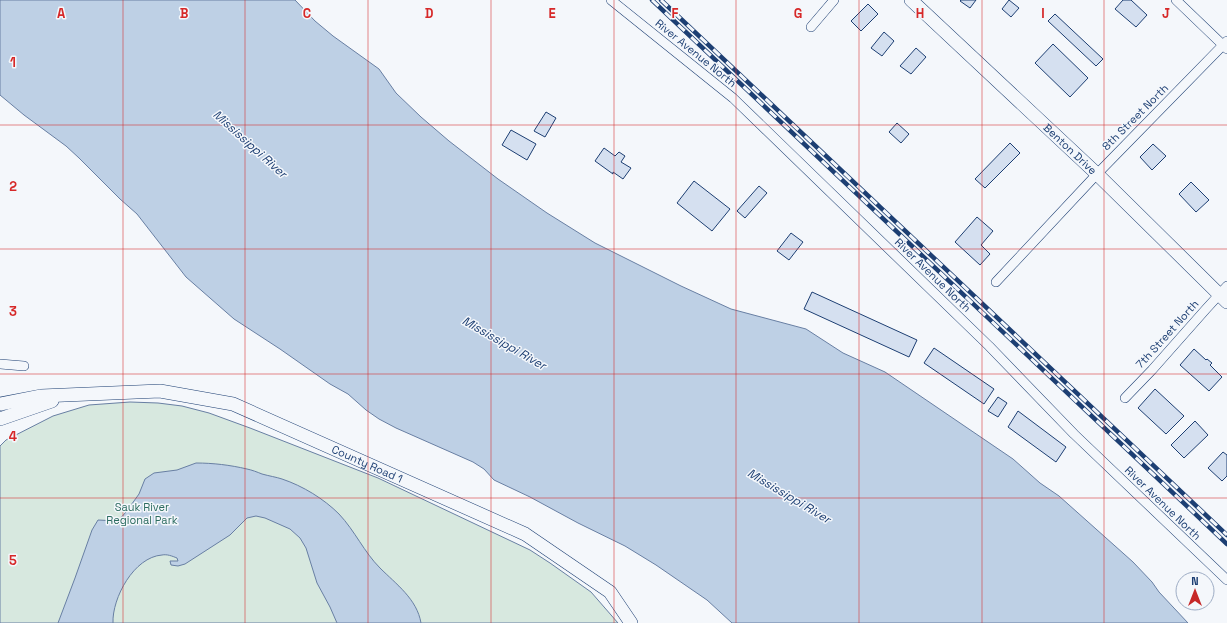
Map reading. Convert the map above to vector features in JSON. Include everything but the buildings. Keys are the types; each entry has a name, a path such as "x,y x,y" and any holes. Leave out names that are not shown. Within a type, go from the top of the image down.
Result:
{"street":[{"name":"River Avenue North","path":"611,0 732,98 989,346 1074,434 1227,580"},
{"path":"810,27 834,0"},
{"name":"Benton Drive","path":"911,0 1224,294"},
{"path":"1176,0 1226,46"},
{"name":"8th Street North","path":"996,282 1096,174 1226,46"},
{"name":"7th Street North","path":"1125,398 1224,294"},
{"path":"0,364 24,366"},
{"name":"County Road 1","path":"0,404 41,396 160,391 233,404 525,534 610,592 631,623"},
{"name":"County Road 1","path":"0,419 69,395"}],"green space":[{"name":"Sauk River Regional Park","path":"130,402 182,406 209,413 378,478 530,550 591,592 618,623 0,623 0,446 6,440 53,416 89,405"}],"water":[{"name":"Mississippi River","path":"0,0 295,0 315,21 333,36 379,69 396,93 449,141 498,179 547,213 595,243 731,309 806,329 843,353 885,372 1013,459 1040,483 1059,496 1133,562 1152,582 1175,611 1177,611 1188,623 732,623 707,600 625,546 494,480 484,469 473,462 379,419 348,394 330,384 234,319 186,277 137,214 79,158 66,146 0,95"},
{"path":"196,463 234,466 280,478 305,489 320,498 339,514 350,527 374,562 405,592 419,614 421,623 337,623 317,583 306,548 300,538 290,529 265,518 256,516 247,518 230,535 185,564 178,566 171,565 170,561 178,561 177,558 166,555 152,557 142,563 127,580 121,591 116,602 113,623 58,623 92,530 98,520 118,521 139,494 145,479 154,473 177,470"}],"railway":[{"path":"652,0 1227,544"},
{"path":"661,0 1227,535"}]}
